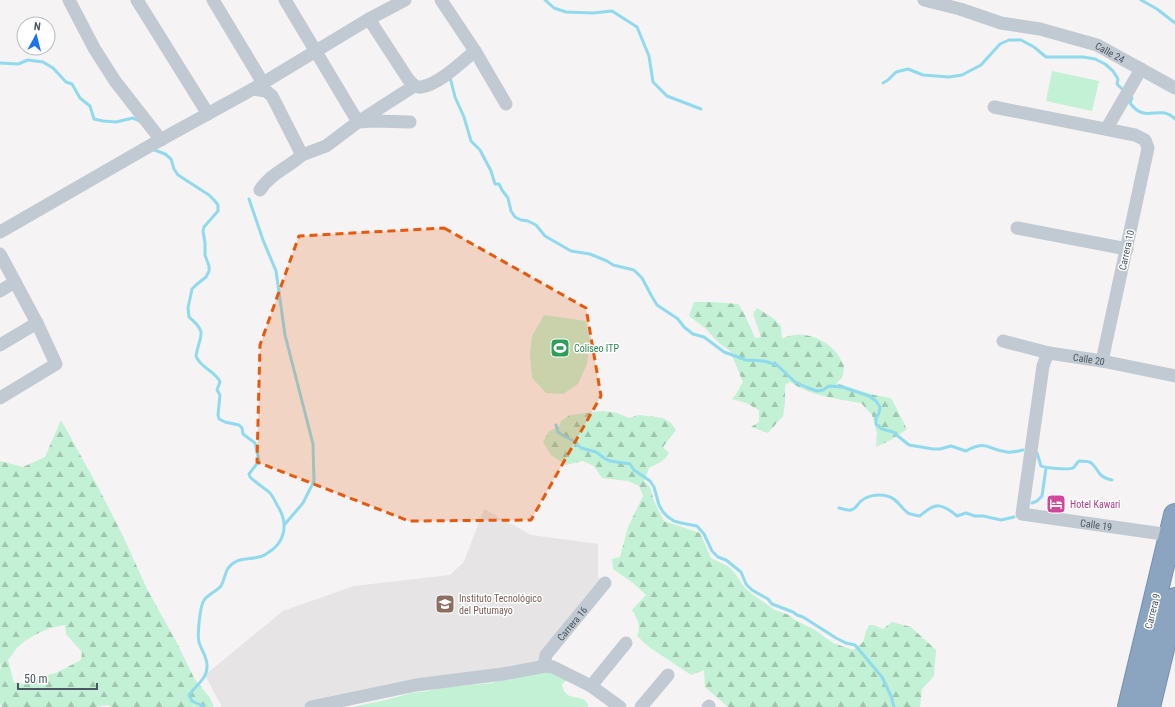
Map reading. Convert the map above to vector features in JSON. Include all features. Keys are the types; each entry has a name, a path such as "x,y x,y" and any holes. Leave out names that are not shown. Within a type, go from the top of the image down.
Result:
{"highway":[{"name":"Carrera 9","path":"1149,707 1163,634 1173,525"},
{"name":"Carrera 9","path":"1129,707 1163,634 1175,599"}],"street":[{"path":"137,0 208,114"},
{"path":"213,0 258,86 272,96 302,155"},
{"path":"285,0 358,122"},
{"path":"0,232 153,144 258,86 369,19 404,0"},
{"path":"441,0 475,51 506,104"},
{"name":"Calle 24","path":"924,0 960,9 1001,23 1040,29 1097,45 1175,88"},
{"path":"71,1 94,48 116,81 153,144"},
{"path":"369,19 414,86"},
{"path":"260,190 271,177 302,155 326,146 358,122 414,86 422,87 436,81 459,66 475,51"},
{"path":"994,107 1107,128 1141,69"},
{"path":"358,122 410,122"},
{"name":"Carrera 10","path":"1102,361 1148,148 1145,140 1135,135 1107,128"},
{"path":"1017,228 1127,249"},
{"path":"0,254 37,323 56,364 0,398"},
{"path":"0,291 15,282"},
{"path":"0,345 37,323"},
{"name":"Calle 20","path":"1003,341 1049,353 1102,361 1175,376"},
{"name":"Calle 19","path":"1049,353 1043,366 1022,514 1173,525"},
{"name":"Carrera 16","path":"546,666 546,655 605,583"},
{"path":"591,686 626,643"},
{"path":"311,707 416,686 503,674 546,666 553,667 591,686 620,707"},
{"path":"641,707 668,675"}],"highlighted area":[{"path":"444,228 586,308 601,396 531,520 409,521 257,462 260,345 299,236"}],"shaded area":[{"name":"Instituto Tecnológico del Putumayo","path":"484,509 531,535 598,544 598,577 605,583 545,660 311,707 222,707 205,675 283,611 354,586 450,575 464,562"}],"green space":[{"path":"1052,71 1099,81 1092,111 1046,101"},
{"path":"694,302 738,304 744,313 755,338 761,337 753,314 757,308 773,318 781,326 782,339 798,335 815,338 823,342 836,353 844,366 842,378 836,383 874,395 891,398 907,429 891,440 876,447 877,433 872,415 861,403 815,394 790,382 785,385 783,416 768,433 751,427 759,422 759,410 746,403 732,399 743,382 730,351 719,343 705,328 689,316"},
{"name":"Coliseo ITP","path":"544,315 586,321 590,341 587,364 578,384 563,394 546,393 532,378 530,355 532,336"},
{"path":"603,411 617,413 629,418 639,415 663,418 671,423 676,430 663,447 669,453 658,464 649,468 644,481 650,487 654,501 664,521 700,533 711,558 729,567 745,588 752,594 775,610 789,615 795,620 815,630 833,643 853,650 863,642 869,625 874,625 883,629 892,622 911,627 936,650 934,676 922,689 920,707 728,707 705,687 704,670 691,675 649,647 637,636 639,626 632,610 646,595 633,583 613,569 612,559 620,557 628,527 643,496 639,486 628,481 602,478 594,466 583,461 566,465 551,455 543,442 549,431 559,427 561,421 570,415"},
{"path":"61,420 98,487 123,536 147,589 178,645 194,678 210,698 214,707 110,707 108,705 96,707 2,707 0,704 0,461 23,467 45,457","holes":["65,625 66,634 82,652 81,660 56,673 42,676 24,684 14,683 8,660 18,647 35,635 53,628"]},
{"path":"552,671 567,680 562,684 567,694 584,700 587,702 588,707 352,707 436,688 492,683 500,680"}],"waterway":[{"path":"545,0 554,8 566,12 593,13 612,11 637,27 649,56 653,82 667,96 701,109"},
{"path":"1141,0 1157,9 1175,23"},
{"path":"883,83 896,72 908,69 923,75 949,77 962,75 981,65 1000,44 1009,40 1021,40 1034,47 1046,57 1083,57 1095,59 1105,64 1113,71 1118,79 1117,84 1124,91"},
{"path":"0,63 18,64 28,60 43,62 53,68 66,82 72,84 80,98 90,106 94,119 116,122 133,118 139,121"},
{"path":"450,77 455,97 464,117 471,141 480,150 491,171 495,184 499,184 508,198 511,211 515,217 536,225 545,236 571,251 590,254 613,265 634,270 642,278 657,305 678,319 684,327 693,334 704,337 724,352 746,360 764,361 777,365 795,382 817,391 823,390 829,386 842,387 869,396 876,401 880,407 876,418 876,424 882,429 893,432 909,445 933,449 951,446 966,451 979,446 987,446 1009,452 1023,450"},
{"path":"1130,96 1132,98 1130,103 1142,113 1164,113 1175,119"},
{"path":"152,149 165,154 171,159 174,169 178,175 209,195 218,205 218,211 204,227 203,231 205,255 209,266 209,271 206,277 192,289 188,308 189,317 201,331 196,356 201,364 215,375 220,382 217,390 220,395 219,419 239,425 242,428 243,434 255,443 259,461 249,474 250,477 272,495 281,512 284,526 284,532 278,544 273,549 263,556 237,561 229,566 221,586 206,597 203,602 199,622 198,639 206,660 206,671 203,679 189,695 192,701 205,707"},
{"path":"249,199 263,240 276,271 285,335 313,444 314,481 303,503 285,524"},
{"path":"556,425 558,432 572,440 581,448 596,452 610,461 630,464 634,470 650,481 654,487 659,505 663,512 674,521 697,526 704,534 712,551 718,557 726,560 741,572 746,584 752,590 768,599 772,604 803,617 846,643 855,645 882,677 891,696 894,707"},
{"path":"1037,453 1041,466 1071,469 1079,461 1091,462 1100,474 1112,480"},
{"path":"1032,503 1037,501 1042,496 1046,468"},
{"path":"839,508 848,510 853,509 866,498 880,495 890,497 905,511 912,515 920,516 930,508 938,506 947,509 957,516 966,513 1001,520 1014,517"}],"place":[{"name":"Coliseo ITP","path":"560,348"},
{"name":"Hotel Kawari","path":"1056,504"},
{"name":"Instituto Tecnológico del Putumayo","path":"445,604"}]}
